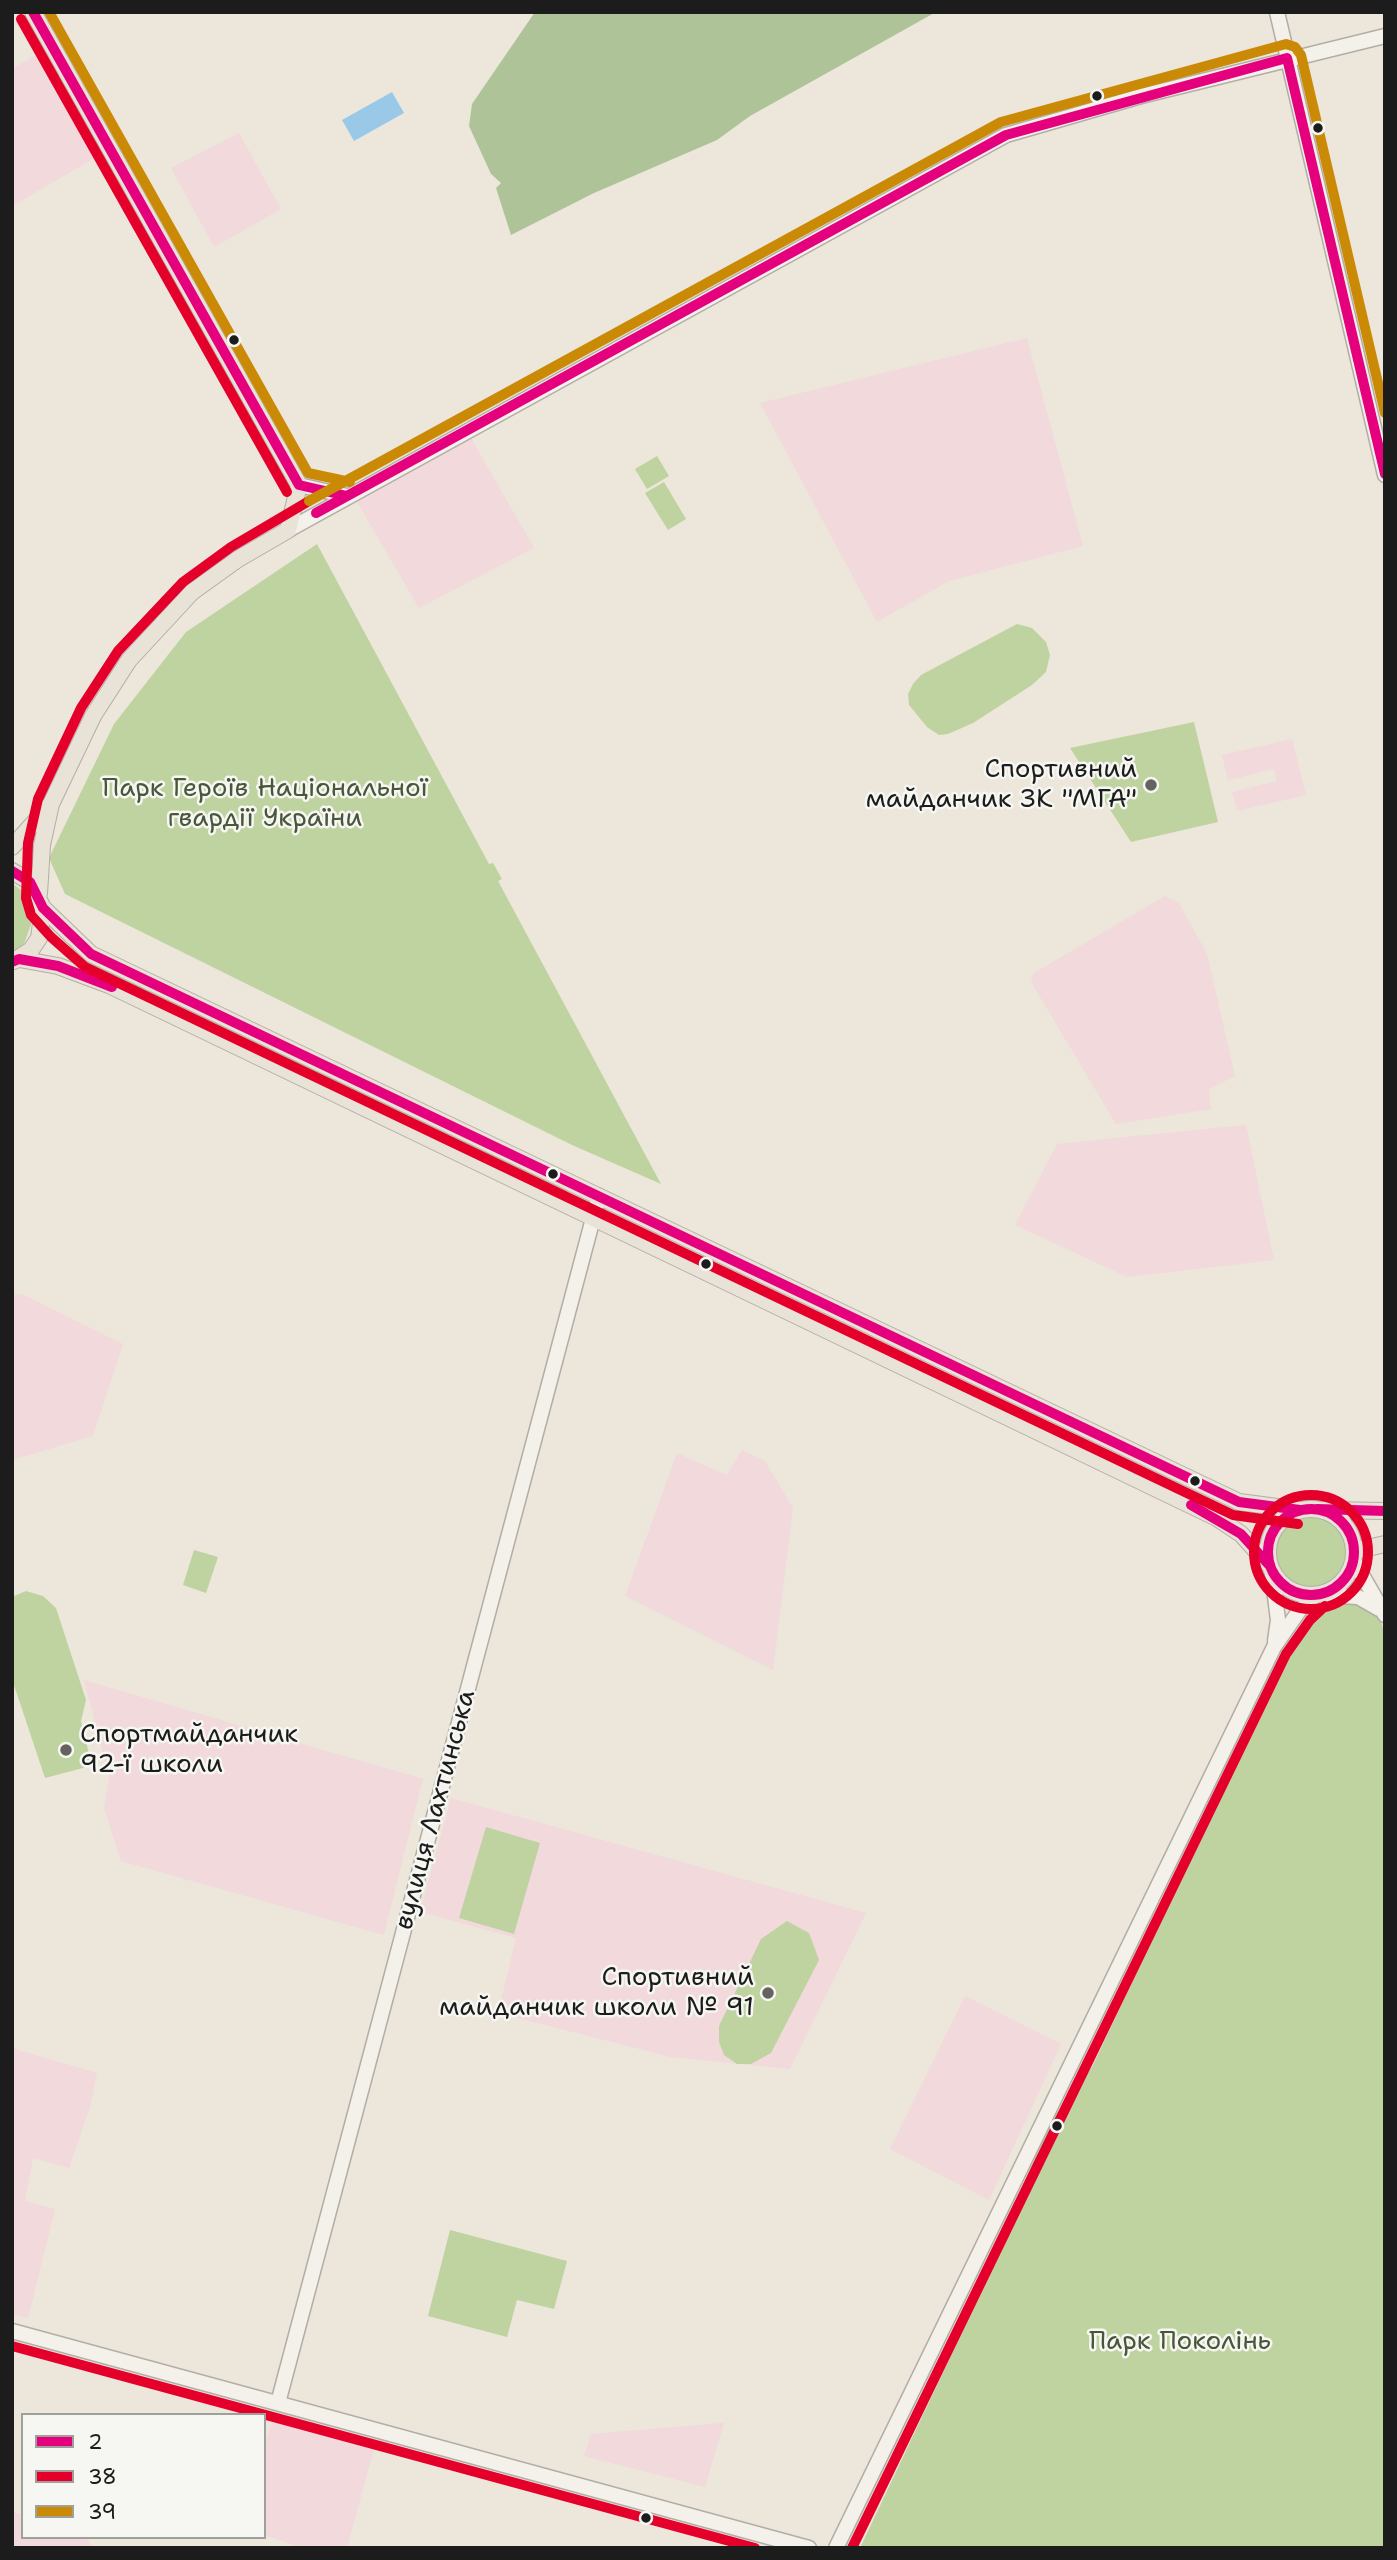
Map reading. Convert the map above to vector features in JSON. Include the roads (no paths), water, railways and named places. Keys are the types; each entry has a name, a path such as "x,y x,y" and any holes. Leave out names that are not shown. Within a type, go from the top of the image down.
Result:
{"main road":[{"path":"15,960 39,938 42,845 51,804 93,716 129,660 192,592 226,566 288,530 299,485 33,12"},
{"path":"12,847 51,804"},
{"path":"12,871 30,882 41,901 91,954 1239,1502 1300,1510 1385,1510"},
{"path":"15,960 58,966 109,985 1217,1518 1241,1534 1291,1590 1318,1595 1336,1588 1347,1576 1354,1556 1351,1536 1343,1524 1332,1514 1317,1509"},
{"path":"1271,1569 1267,1551 1276,1525 1300,1510"},
{"path":"1354,1556 1385,1544"}],"street":[{"path":"1277,12 1385,475"},
{"path":"288,530 1006,135 1287,58 1385,36"},
{"path":"299,485 347,496"},
{"name":"вулиця Лахтинська","path":"278,2403 599,1196"},
{"path":"1354,1556 1382,1612"},
{"path":"1271,1569 1278,1620 1275,1647"},
{"path":"836,2548 1275,1647 1299,1611 1318,1595 1358,1597 1382,1612"},
{"path":"12,2331 810,2548"}],"water":[{"path":"392,92 404,113 354,141 342,120"}],"place":[{"name":"Спортивний майданчик ЗК \"МГА\"","path":"1151,785"},
{"name":"Спортмайданчик 92-ї школи","path":"66,1750"},
{"name":"Спортивний майданчик школи № 91","path":"768,1993"}],"park label":[{"name":"Парк Героїв Національної гвардії України","path":"265,804"},
{"name":"Парк Поколінь","path":"1180,2342"}]}
